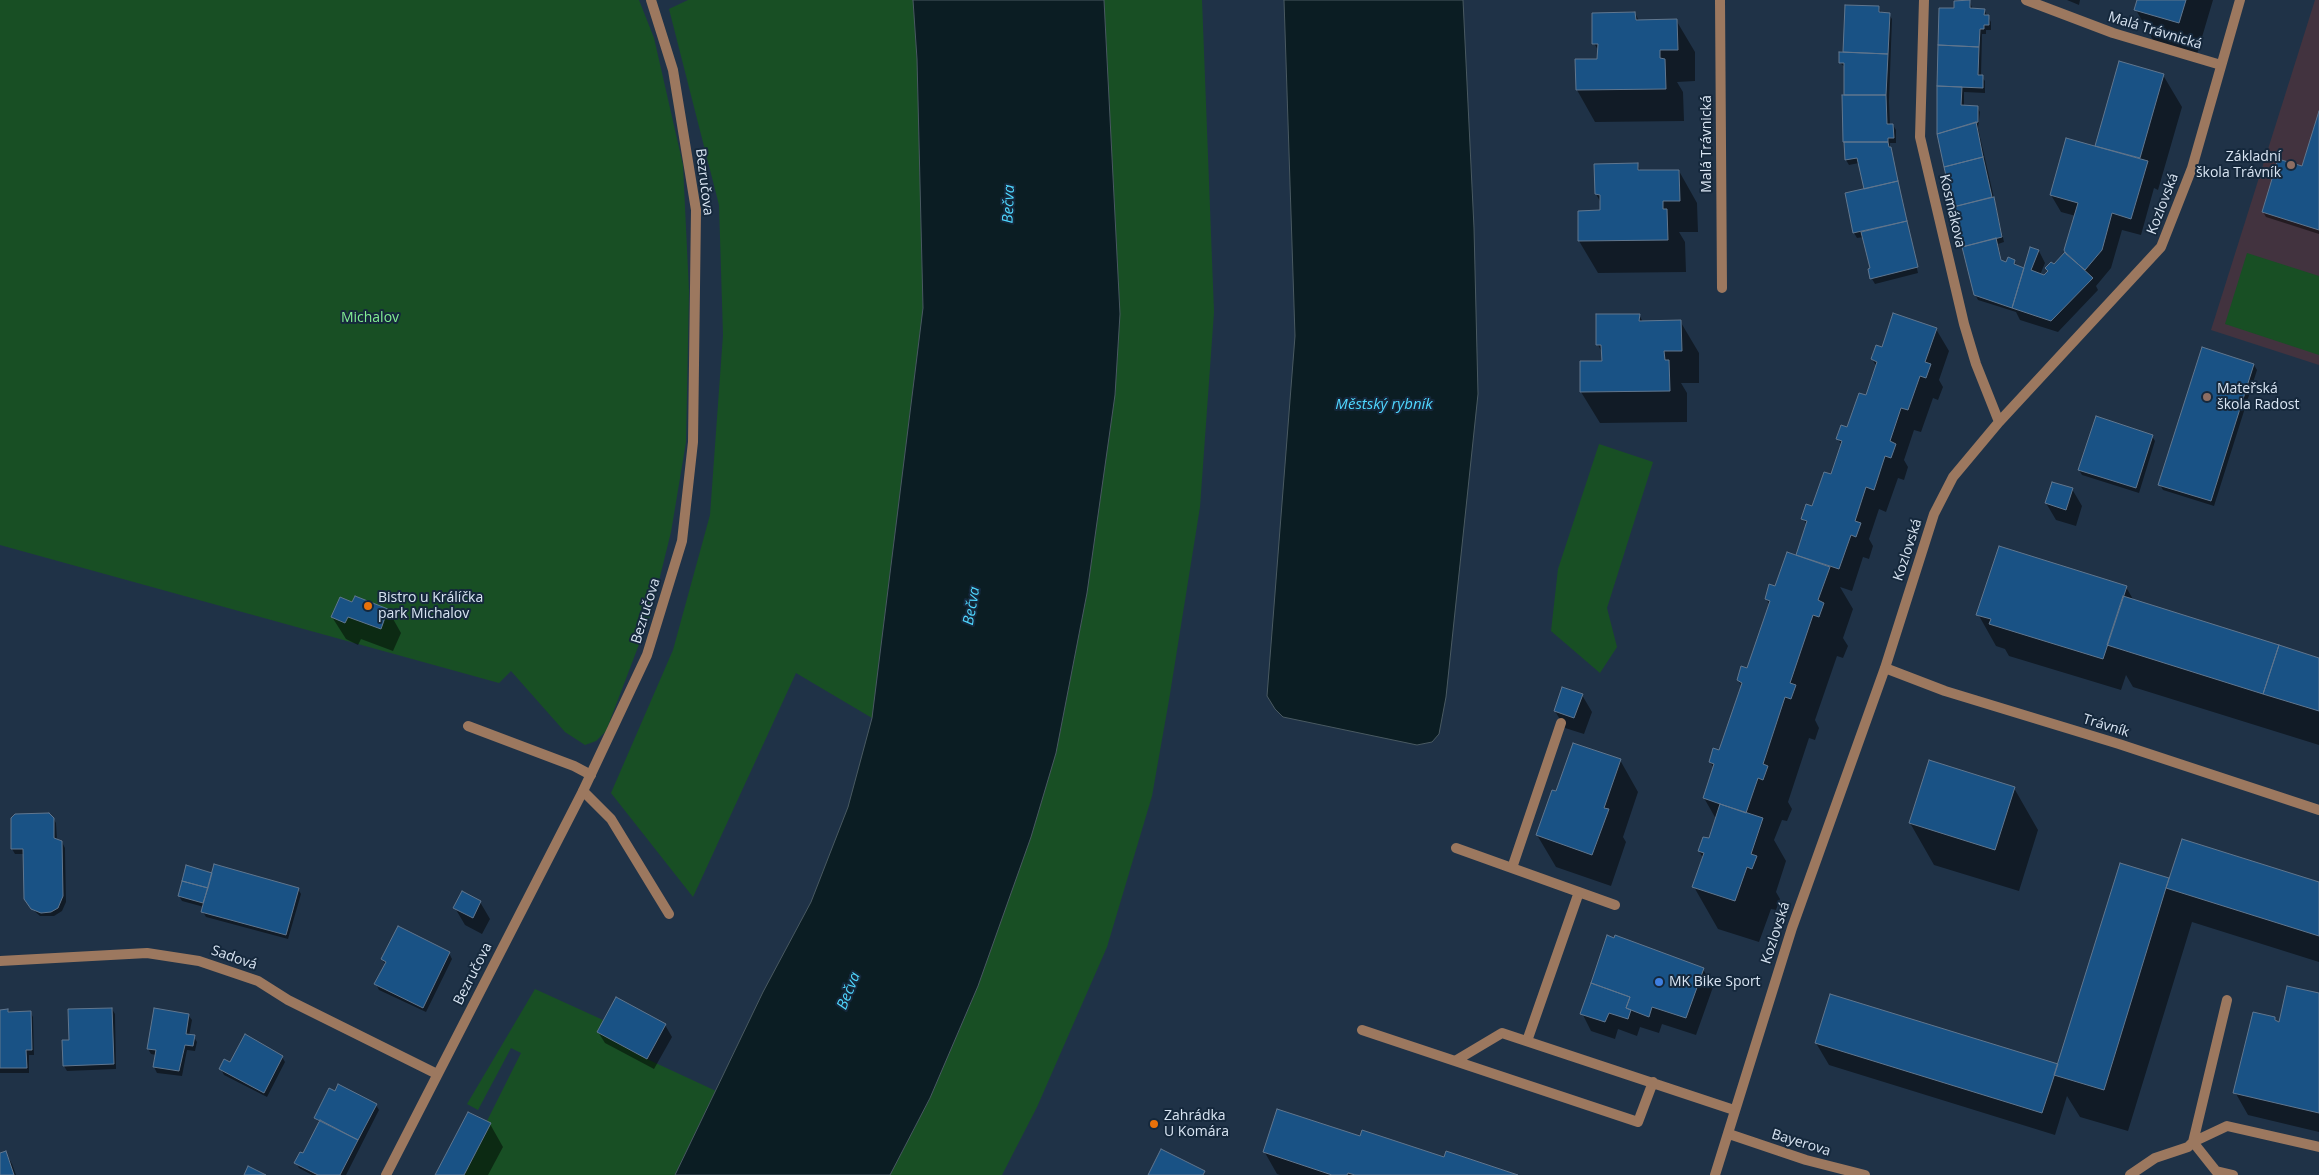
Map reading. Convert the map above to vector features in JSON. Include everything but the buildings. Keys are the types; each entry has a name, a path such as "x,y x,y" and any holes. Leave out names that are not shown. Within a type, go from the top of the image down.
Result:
{"street":[{"name":"Bezručova","path":"386,1175 591,775 647,655 682,541 693,442 696,210 673,70 650,0"},
{"name":"Malá Trávnická","path":"1720,0 1722,288"},
{"name":"Kosmákova","path":"1924,0 1920,137 1964,324 1976,364 1998,422"},
{"name":"Malá Trávnická","path":"2026,0 2113,33 2221,65"},
{"name":"Kozlovská","path":"1715,1175 1792,928 1885,668 1934,514 1953,476 1998,422 2161,247 2192,168 2240,0"},
{"name":"Trávník","path":"1885,668 1945,691 2118,744 2319,810"},
{"path":"1512,868 1561,723"},
{"path":"468,726 574,766 591,775"},
{"path":"583,791 611,819 669,914"},
{"path":"1456,848 1615,905"},
{"path":"1527,1041 1579,892"},
{"name":"Sadová","path":"0,961 147,953 199,960 258,981 288,1000 437,1074"},
{"path":"2194,1142 2227,1000"},
{"path":"1362,1030 1638,1122 1653,1082"},
{"path":"1455,1061 1502,1033 1734,1110"},
{"path":"2130,1175 2155,1158 2188,1147 2194,1142 2227,1126 2319,1147"},
{"name":"Bayerova","path":"1729,1134 1806,1160 1865,1175"},
{"path":"2194,1142 2216,1171 2233,1175"}],"shaded area":[{"name":"Základní škola Trávník","path":"2315,0 2319,0 2319,365 2211,330"}],"green space":[{"name":"Michalov","path":"0,0 639,0 654,38 683,165 689,291 686,442 671,532 651,613 606,731 596,741 585,745 565,732 511,671 499,683 0,545"},
{"path":"688,0 913,0 917,59 923,308 872,718 796,673 693,897 611,793 673,650 710,515 723,335 719,205 669,9"},
{"path":"1104,0 1202,0 1214,312 1200,507 1152,796 1107,947 1037,1107 1002,1175 890,1175 930,1098 978,986 1056,753 1087,593 1115,395 1120,314"},
{"path":"2247,253 2319,276 2319,355 2225,324"},
{"path":"1599,444 1653,462 1607,608 1617,647 1600,673 1551,631 1558,569"},
{"path":"535,989 603,1020 597,1032 647,1059 716,1091 675,1175 464,1175 490,1124 487,1121 521,1053 511,1048 478,1110 467,1104"}],"water":[{"name":"Bečva","path":"913,0 1104,0 1120,314 1115,395 1087,593 1056,753 1031,837 978,986 930,1098 890,1175 675,1175 763,992 811,902 848,807 872,718 923,308 917,59"},
{"name":"Městský rybník","path":"1284,0 1463,0 1474,228 1478,394 1446,697 1439,734 1432,742 1417,745 1283,717 1275,709 1267,696 1295,336"}],"place":[{"name":"Základní škola Trávník","path":"2291,165"},
{"name":"Mateřská škola Radost","path":"2207,397"},
{"name":"Bistro u Králíčka park Michalov","path":"368,606"},
{"name":"MK Bike Sport","path":"1659,982"},
{"name":"Zahrádka U Komára","path":"1154,1124"}]}
